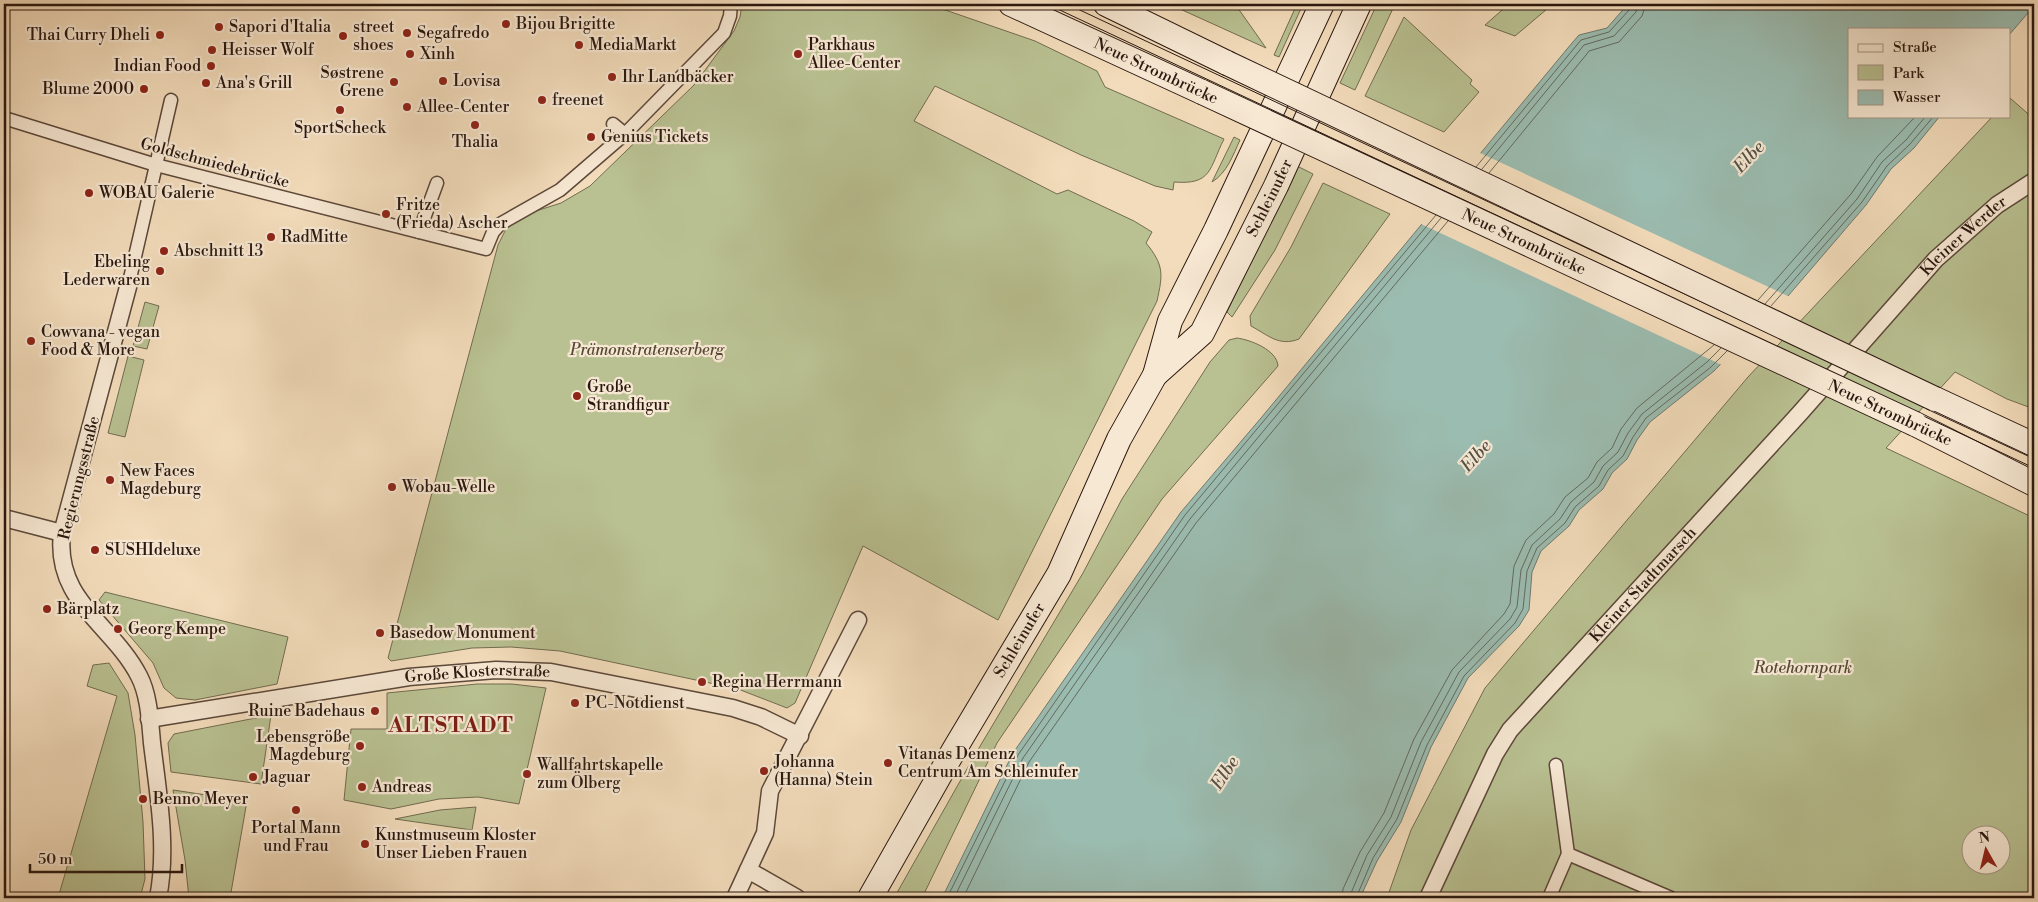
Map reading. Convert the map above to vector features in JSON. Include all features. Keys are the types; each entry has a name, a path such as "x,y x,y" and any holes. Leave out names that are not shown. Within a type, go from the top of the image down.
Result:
{"main road":[{"name":"Neue Strombrücke","path":"1011,4 1915,424 2034,484"},
{"name":"Neue Strombrücke","path":"1106,4 2034,445"},
{"name":"Schleinufer","path":"870,898 949,759 1050,591 1120,439 1155,375 1170,321 1216,230 1322,4"},
{"name":"Schleinufer","path":"1155,375 1202,332 1288,162 1359,4"}],"street":[{"name":"Goldschmiedebrücke","path":"4,118 156,166 486,249 493,232 500,224 560,190 625,134 724,33 730,16 731,4"},
{"name":"Regierungsstraße","path":"158,898 162,855 150,719 144,689 138,674 126,656 87,610 68,577 62,559 62,533 128,287 171,100"},
{"path":"613,124 625,134"},
{"name":"Kleiner Werder","path":"1900,300 1966,231 1997,205 2034,181"},
{"path":"419,232 437,183"},
{"name":"Kleiner Stadtmarsch","path":"1428,898 1495,754 1510,730 1900,300"},
{"path":"4,518 62,533"},
{"path":"735,898 765,833 770,791 800,736 858,620"},
{"name":"Große Klosterstraße","path":"150,719 409,677 471,671 518,670 558,673 733,708 761,717 800,736"},
{"path":"1549,898 1568,854 1556,765"},
{"path":"1568,854 1671,898"},
{"path":"748,870 797,898"}],"green space":[{"name":"Prämonstratenserberg","path":"742,4 928,4 1035,41 1097,71 1105,87 1224,139 1212,167 1203,178 1196,181 1174,182 1173,190 1155,186 1081,155 935,86 914,121 1057,194 1068,190 1134,221 1152,232 1146,243 1159,264 1161,277 1157,301 998,620 863,546 795,703 787,708 738,689 560,651 511,647 472,648 391,661 388,658 498,245 511,219 561,203 590,186 694,85 734,31 740,17"},
{"path":"1169,4 1235,4 1266,48"},
{"path":"1297,4 1303,4 1279,57 1274,55"},
{"path":"1377,4 1395,4 1355,90 1340,83"},
{"path":"1509,4 1553,4 1515,36 1485,25"},
{"path":"1404,17 1472,80 1470,84 1479,92 1444,132 1365,96"},
{"name":"Rotehornpark","path":"2010,98 2034,119 2034,409 2007,399 1955,372 1886,448 2034,518 2034,898 1387,898 1411,830 1485,688 1748,377 1991,118 2010,118"},
{"path":"1234,137 1240,140 1232,158 1222,174 1212,182"},
{"path":"1297,166 1313,174 1275,250 1232,317 1227,312"},
{"path":"1323,183 1390,214 1299,339 1285,342 1280,341 1251,326 1250,316 1291,247"},
{"path":"145,302 159,306 147,349 133,346"},
{"path":"1237,338 1249,341 1268,351 1277,360 1278,366 1162,499 997,743 922,898 894,898 976,753 1083,573 1122,499 1210,362 1229,340"},
{"path":"128,356 144,360 125,437 108,433"},
{"path":"105,592 288,637 277,684 195,700 176,698 164,688 153,663 99,600"},
{"path":"109,663 128,693 135,735 143,822 145,879 140,898 58,898 117,696 87,686 93,665"},
{"path":"477,684 512,684 546,688 519,804 478,797 439,799 391,809 344,800 351,729 387,729 387,693"},
{"path":"271,715 261,784 171,772 168,743 174,734"},
{"path":"173,790 247,801 230,898 189,898 185,860"},
{"path":"476,807 472,830 395,819 440,810"}],"water":[{"name":"Elbe","path":"1628,4 2034,4 2010,34 2010,28 1848,28 1848,118 1938,118 1914,148 1891,169 1866,205 1788,296 1714,371 1650,422 1637,440 1627,459 1612,473 1603,489 1579,510 1569,526 1541,551 1532,572 1529,610 1519,626 1468,678 1431,747 1401,822 1377,861 1360,898 942,898 1013,753 1181,512 1579,35 1607,28"}],"pier":[{"path":"1478,152 1790,297 1724,366 1419,223"}],"waterway":[{"path":"1453,4 1462,6 1473,4"}],"tram line":[{"path":"1047,4 2034,468"},
{"path":"1067,4 2034,458"}],"place":[{"name":"Bijou Brigitte","path":"506,24"},
{"name":"Sapori d'Italia","path":"219,27"},
{"name":"Segafredo","path":"407,33"},
{"name":"Thai Curry Dheli","path":"160,35"},
{"name":"street shoes","path":"343,36"},
{"name":"MediaMarkt","path":"579,45"},
{"name":"Heisser Wolf","path":"212,50"},
{"name":"Xinh","path":"410,54"},
{"name":"Parkhaus Allee-Center","path":"798,54"},
{"name":"Indian Food","path":"211,66"},
{"name":"Ihr Landbäcker","path":"612,77"},
{"name":"Lovisa","path":"443,81"},
{"name":"Søstrene Grene","path":"394,82"},
{"name":"Ana's Grill","path":"206,83"},
{"name":"Blume 2000","path":"144,89"},
{"name":"freenet","path":"542,100"},
{"name":"Allee-Center","path":"407,107"},
{"name":"SportScheck","path":"340,110"},
{"name":"Thalia","path":"475,125"},
{"name":"Genius Tickets","path":"591,137"},
{"name":"WOBAU Galerie","path":"89,193"},
{"name":"Fritze (Frieda) Ascher","path":"386,214"},
{"name":"RadMitte","path":"271,237"},
{"name":"Abschnitt 13","path":"164,251"},
{"name":"Ebeling Lederwaren","path":"160,271"},
{"name":"Cowvana - vegan Food & More","path":"31,341"},
{"name":"Große Strandfigur","path":"577,396"},
{"name":"New Faces Magdeburg","path":"110,480"},
{"name":"Wobau-Welle","path":"392,487"},
{"name":"SUSHIdeluxe","path":"95,550"},
{"name":"Bärplatz","path":"47,609"},
{"name":"Georg Kempe","path":"118,629"},
{"name":"Basedow Monument","path":"380,633"},
{"name":"Regina Herrmann","path":"702,682"},
{"name":"PC-Notdienst","path":"575,703"},
{"name":"Ruine Badehaus","path":"375,711"},
{"name":"Lebensgröße Magdeburg","path":"360,746"},
{"name":"Vitanas Demenz Centrum Am Schleinufer","path":"888,763"},
{"name":"Johanna (Hanna) Stein","path":"764,771"},
{"name":"Wallfahrtskapelle zum Ölberg","path":"527,774"},
{"name":"Jaguar","path":"253,777"},
{"name":"Andreas","path":"362,787"},
{"name":"Benno Meyer","path":"143,799"},
{"name":"Portal Mann und Frau","path":"296,810"},
{"name":"Kunstmuseum Kloster Unser Lieben Frauen","path":"365,844"}],"district":[{"name":"ALTSTADT","path":"451,726"}]}
